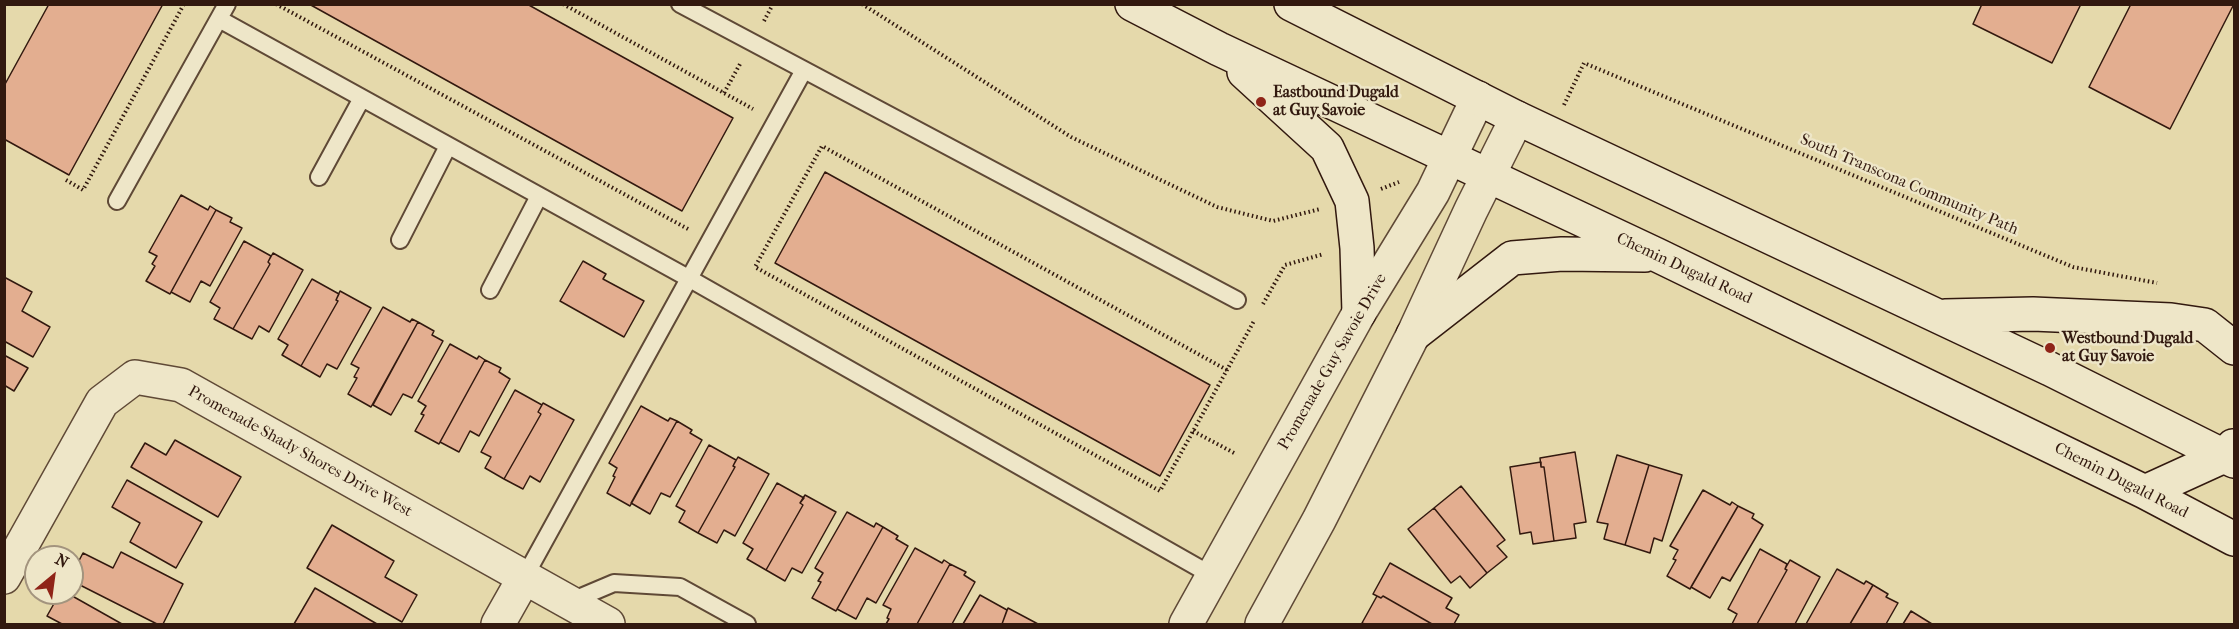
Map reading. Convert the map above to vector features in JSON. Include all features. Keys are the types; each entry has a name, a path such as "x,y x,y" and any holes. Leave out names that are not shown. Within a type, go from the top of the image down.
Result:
{"main road":[{"name":"Chemin Dugald Road","path":"1131,4 1218,49 1658,255 2145,492 2235,539"},
{"path":"1291,4 1517,118 2231,454"},
{"path":"1218,49 1327,148 1352,201 1357,248 1359,313"},
{"name":"Promenade Guy Savoie Drive","path":"1186,624 1359,313 1433,192 1478,99"},
{"path":"1262,624 1319,520 1413,335 1517,118"},
{"path":"1413,335 1512,258 1562,255 1658,255"},
{"path":"1938,316 2033,314 2171,320 2205,325 2235,348"},
{"name":"Promenade Shady Shores Drive West","path":"4,577 102,402 135,377 181,385 608,624"},
{"path":"2145,492 2231,454"},
{"path":"498,624 524,578"}],"lane":[{"path":"680,4 1237,300"},
{"path":"117,201 223,12 362,98 690,279 1214,576"},
{"path":"524,578 804,70"},
{"path":"319,177 362,98"},
{"path":"400,240 448,146"},
{"path":"490,290 539,196"},
{"path":"568,602 614,582 680,587 747,624"}],"path":[{"path":"66,180 83,190 184,4"},
{"path":"276,4 687,230 693,220"},
{"path":"563,4 753,109 748,119"},
{"path":"862,4 1071,136 1218,207 1273,221 1317,209"},
{"name":"South Transcona Community Path","path":"1584,63 2073,267 2161,284"},
{"path":"1227,370 822,146 755,267 1160,491 1193,431 1227,370 1285,265 1325,254"},
{"path":"1193,431 1236,454"}],"building":[{"path":"49,4 163,4 69,175 4,139 4,86"},
{"path":"309,4 527,4 733,118 682,211"},
{"path":"1982,4 2081,4 2052,63 1973,24"},
{"path":"2131,4 2234,4 2170,129 2089,87"},
{"path":"825,172 1210,385 1160,476 775,263"},
{"path":"181,195 208,210 210,206 216,210 170,294 146,281 155,266 152,264 157,256 149,252"},
{"path":"216,210 232,218 230,222 242,228 210,286 201,281 190,302 171,292"},
{"path":"244,241 271,256 268,262 270,264 233,329 214,319 220,308 210,302"},
{"path":"273,253 303,270 269,332 259,326 252,339 233,329 270,264 268,262"},
{"path":"583,261 606,274 603,279 644,301 624,337 560,301"},
{"path":"4,277 32,292 22,311 50,327 33,357 4,341"},
{"path":"312,279 339,294 336,300 338,301 301,366 282,355 288,345 278,339"},
{"path":"340,291 371,308 337,369 327,364 320,377 301,366 338,301 336,300"},
{"path":"383,307 410,322 412,319 418,322 371,407 348,394 357,378 354,377 359,368 351,364"},
{"path":"418,322 434,331 432,335 443,341 412,398 403,394 391,415 373,405"},
{"path":"450,344 477,359 479,356 485,360 439,444 415,431 426,406 418,401"},
{"path":"4,355 28,368 14,391 4,385"},
{"path":"485,360 501,368 499,372 510,379 479,436 470,431 459,452 440,442"},
{"path":"515,390 542,405 538,412 541,414 504,479 485,468 491,457 481,452"},
{"path":"543,403 574,420 540,482 530,476 523,489 504,479 541,414 538,412"},
{"path":"641,406 668,421 670,418 677,421 630,506 607,493 617,468 609,463"},
{"path":"677,421 692,430 690,433 702,440 670,497 661,493 650,514 631,503"},
{"path":"175,440 241,477 218,517 131,467 145,443 166,455"},
{"path":"709,445 736,460 733,466 735,467 698,533 679,522 685,511 676,506"},
{"path":"1575,452 1586,522 1574,524 1576,538 1554,541 1544,467 1541,467 1540,458"},
{"path":"1617,455 1649,465 1625,545 1604,539 1608,524 1597,522"},
{"path":"738,457 769,474 735,536 724,530 717,543 698,533 735,467 733,466"},
{"path":"1541,462 1541,467 1544,467 1554,541 1533,544 1531,532 1520,534 1510,467"},
{"path":"1649,465 1682,475 1662,541 1654,538 1650,553 1625,545"},
{"path":"127,480 202,522 176,568 130,542 140,523 112,507"},
{"path":"777,483 804,498 800,503 803,505 766,570 747,559 753,549 743,543"},
{"path":"1461,486 1505,540 1497,546 1507,557 1487,573 1434,508"},
{"path":"1703,490 1730,505 1732,502 1738,506 1690,589 1667,576 1676,560 1673,559 1678,550 1670,546"},
{"path":"805,495 836,512 802,573 792,568 785,581 766,570 803,505 800,503"},
{"path":"1738,506 1754,514 1752,518 1763,525 1730,581 1722,577 1710,598 1691,587"},
{"path":"1434,508 1487,573 1470,588 1460,576 1451,583 1408,529"},
{"path":"847,512 874,527 876,523 883,527 836,611 812,598 823,573 815,568"},
{"path":"332,525 394,561 385,577 417,595 402,622 307,568"},
{"path":"883,527 898,536 896,539 908,546 876,603 867,598 856,619 837,609"},
{"path":"915,548 942,563 944,560 950,564 917,624 886,624 891,609 883,605"},
{"path":"1760,549 1787,564 1785,569 1787,570 1757,624 1732,624 1737,614 1728,609"},
{"path":"121,552 183,584 163,624 157,624 84,587 84,554 113,568"},
{"path":"1790,560 1820,577 1795,624 1757,624 1787,570 1785,569"},
{"path":"1390,563 1452,598 1446,608 1459,615 1454,624 1432,624 1383,596 1381,598 1373,594"},
{"path":"950,564 966,572 964,575 975,582 952,624 917,624"},
{"path":"1837,569 1864,584 1866,581 1873,585 1850,624 1806,624"},
{"path":"1873,585 1888,594 1886,597 1898,603 1886,624 1850,624"},
{"path":"315,588 377,624 294,624"},
{"path":"980,595 1007,610 1002,624 963,624"},
{"path":"1377,596 1381,598 1383,596 1432,624 1362,623"},
{"path":"84,603 122,624 62,624 47,616 53,605 84,605"},
{"path":"1008,608 1038,624 1002,624"},
{"path":"1911,611 1932,624 1903,624"}],"place":[{"name":"Eastbound Dugald at Guy Savoie","path":"1261,102"},
{"name":"Westbound Dugald at Guy Savoie","path":"2050,348"}]}
